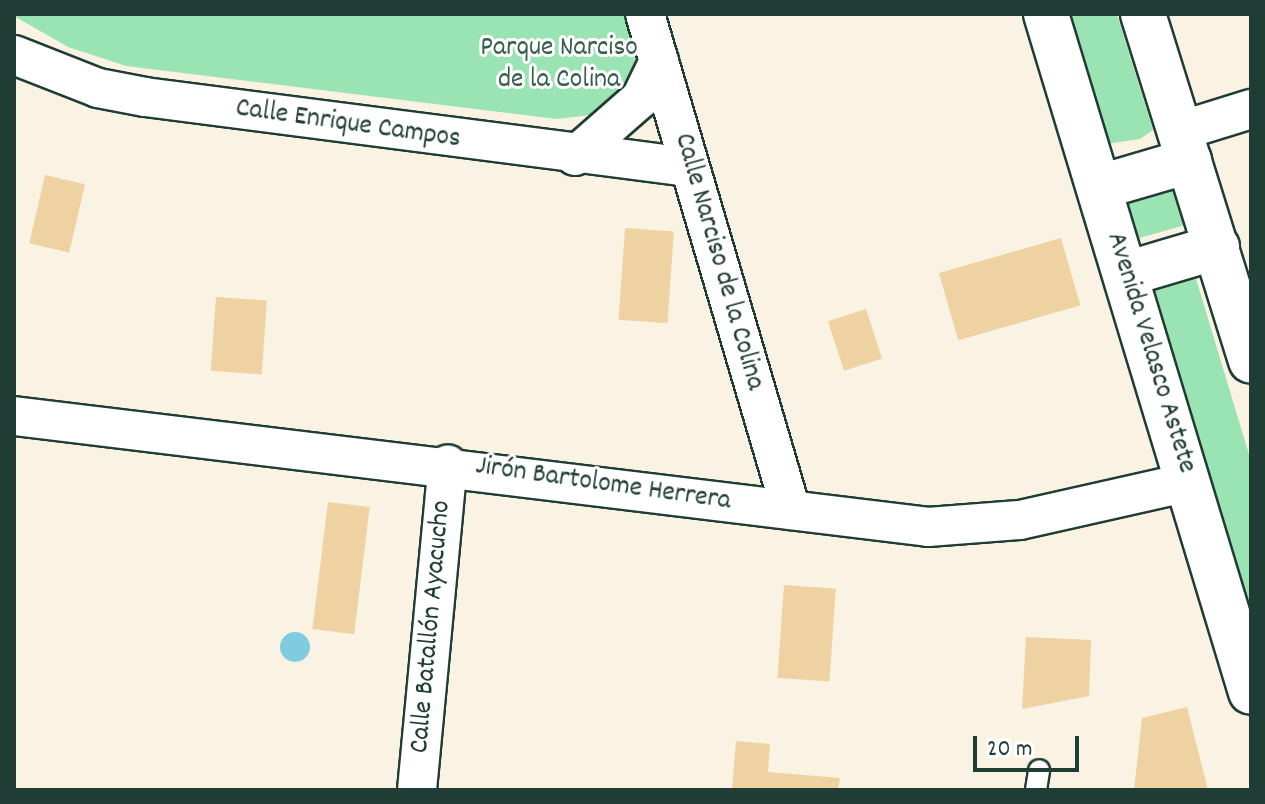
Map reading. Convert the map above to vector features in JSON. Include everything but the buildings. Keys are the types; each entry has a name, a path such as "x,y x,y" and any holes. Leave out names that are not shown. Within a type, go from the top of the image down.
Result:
{"main road":[{"name":"Avenida Velasco Astete","path":"1046,14 1251,692"},
{"path":"1143,14 1251,361"},
{"path":"1100,187 1185,146"},
{"path":"1126,274 1217,247"}],"street":[{"name":"Calle Narciso de la Colina","path":"645,14 791,510"},
{"name":"Calle Enrique Campos","path":"14,55 98,88 145,97 575,156 688,167"},
{"path":"575,156 641,98 659,61"},
{"path":"1185,146 1251,109"},
{"name":"Jirón Bartolome Herrera","path":"14,416 448,464 928,527 1020,520 1188,482"},
{"name":"Calle Batallón Ayacucho","path":"417,790 448,464"}],"green space":[{"name":"Parque Narciso de la Colina","path":"632,14 641,43 636,66 619,93 591,115 556,119 126,66 68,47 14,16"},
{"path":"1065,14 1117,14 1153,130 1140,139 1106,144"},
{"path":"1177,184 1187,218 1182,226 1132,240 1117,200"},
{"path":"1194,272 1251,461 1251,644 1144,287"}],"water":[{"path":"295,632 306,636 310,647 306,658 295,662 284,658 280,647 284,636"}]}
